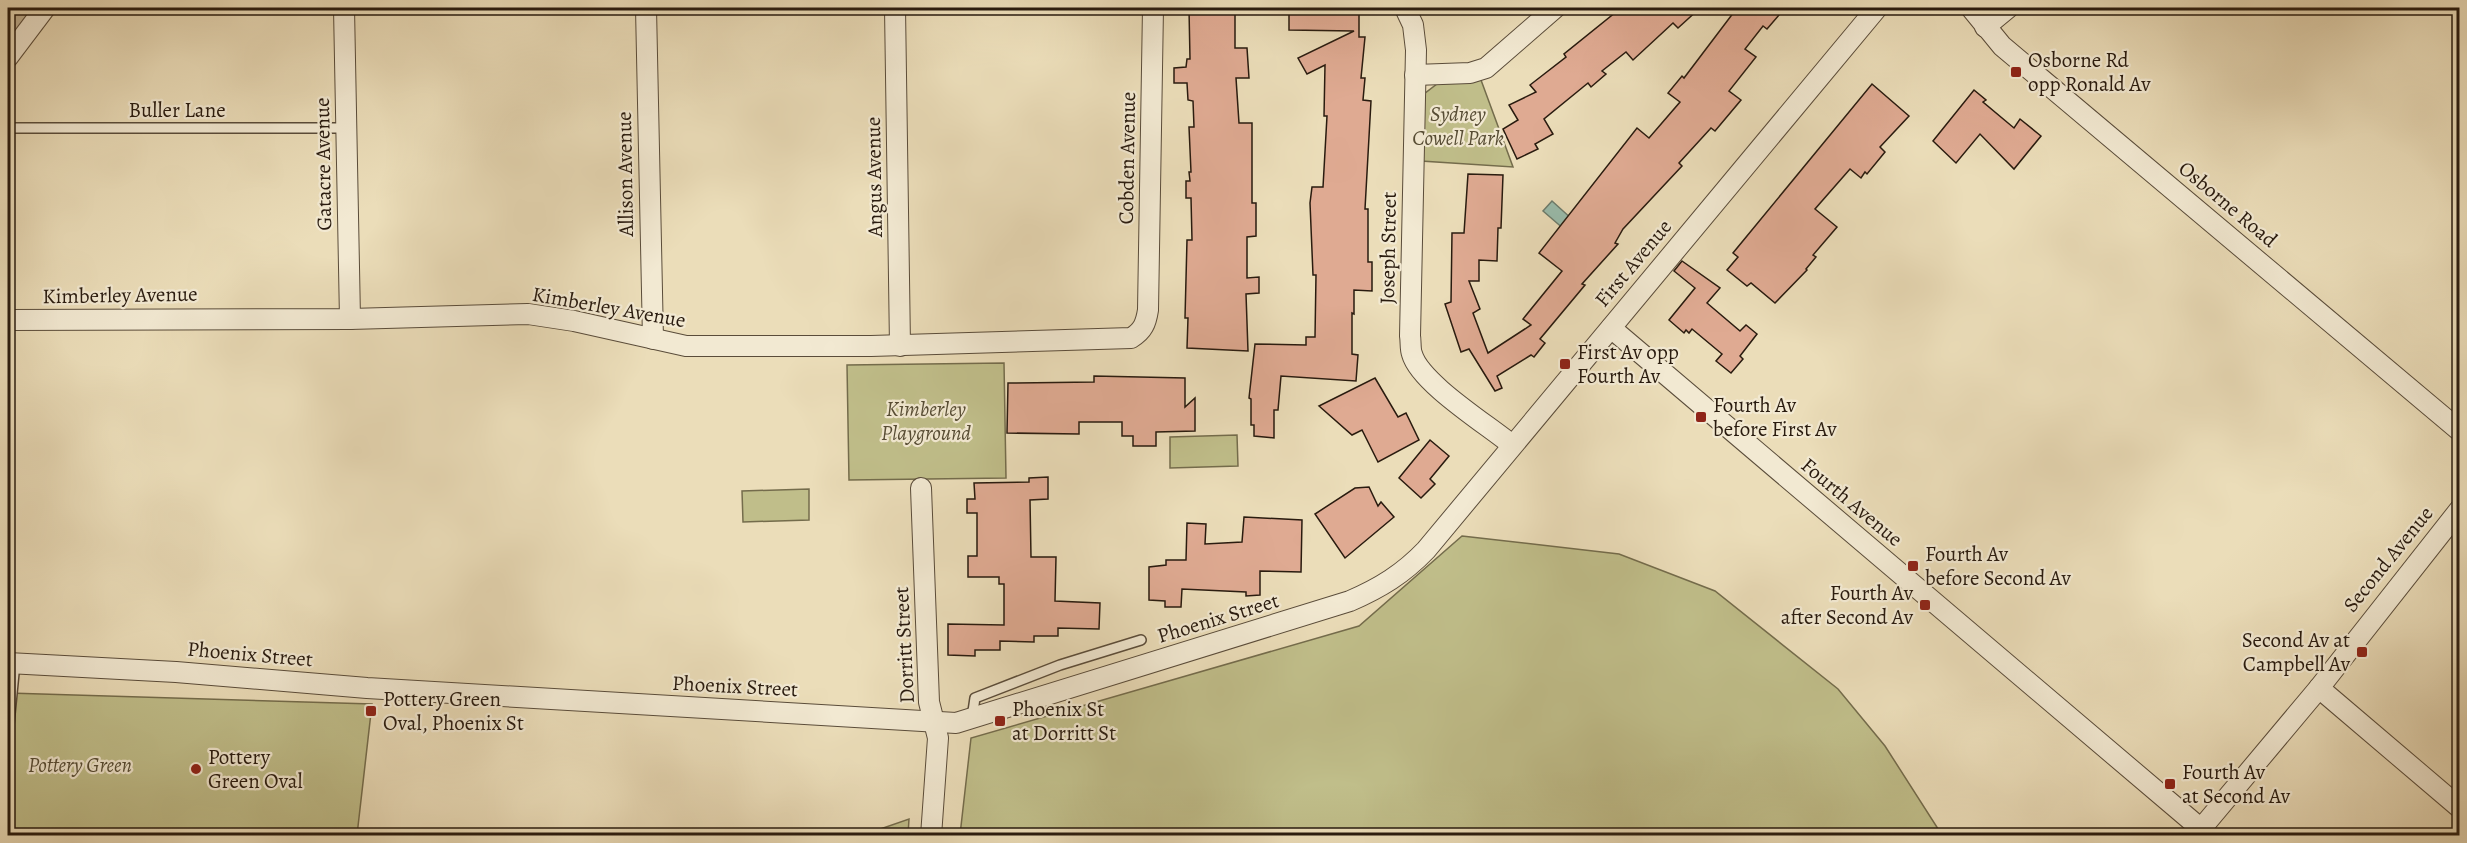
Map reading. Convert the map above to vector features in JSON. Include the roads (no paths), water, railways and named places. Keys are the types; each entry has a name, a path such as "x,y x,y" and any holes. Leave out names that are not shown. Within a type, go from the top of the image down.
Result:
{"street":[{"path":"8,57 45,8"},
{"name":"Gatacre Avenue","path":"344,8 350,319"},
{"name":"Allison Avenue","path":"646,8 653,339"},
{"name":"Angus Avenue","path":"895,8 900,346"},
{"name":"Cobden Avenue","path":"1148,310 1153,8"},
{"name":"Joseph Street","path":"1405,8 1413,25 1415,75 1410,336 1412,355 1419,368 1433,383 1512,446"},
{"path":"1415,75 1470,73 1486,68 1555,8"},
{"name":"First Avenue","path":"1425,550 1877,8"},
{"name":"Osborne Road","path":"1971,8 2002,46 2460,431"},
{"path":"1985,27 2008,8"},
{"name":"Kimberley Avenue","path":"8,320 350,319 528,314 574,321 686,346 900,346 1131,338 1140,333 1148,310"},
{"name":"Fourth Avenue","path":"1611,328 2198,832"},
{"name":"Dorritt Street","path":"921,488 929,702 938,747 931,836"},
{"name":"Second Avenue","path":"2198,832 2319,688 2460,509"},
{"name":"Phoenix Street","path":"11,663 176,672 367,688 956,723 1350,601 1392,580 1409,568 1425,550"},
{"path":"2319,688 2460,808"}],"lane":[{"name":"Buller Lane","path":"8,128 346,128"},
{"path":"972,718 975,698 1060,664 1141,640"},
{"path":"8,734 11,663"}],"tunnel":[{"path":"8,19 21,8"}],"place":[{"name":"Osborne Rd opp Ronald Av","path":"2016,72"},
{"name":"First Av opp Fourth Av","path":"1565,364"},
{"name":"Fourth Av before First Av","path":"1701,417"},
{"name":"Fourth Av before Second Av","path":"1913,566"},
{"name":"Fourth Av after Second Av","path":"1925,605"},
{"name":"Second Av at Campbell Av","path":"2362,652"},
{"name":"Pottery Green Oval, Phoenix St","path":"371,711"},
{"name":"Phoenix St at Dorritt St","path":"1000,721"},
{"name":"Pottery Green Oval","path":"196,769"},
{"name":"Fourth Av at Second Av","path":"2170,784"}],"park label":[{"name":"Sydney Cowell Park","path":"1458,126"},
{"name":"Kimberley Playground","path":"926,421"},
{"name":"Pottery Green","path":"80,765"}]}
